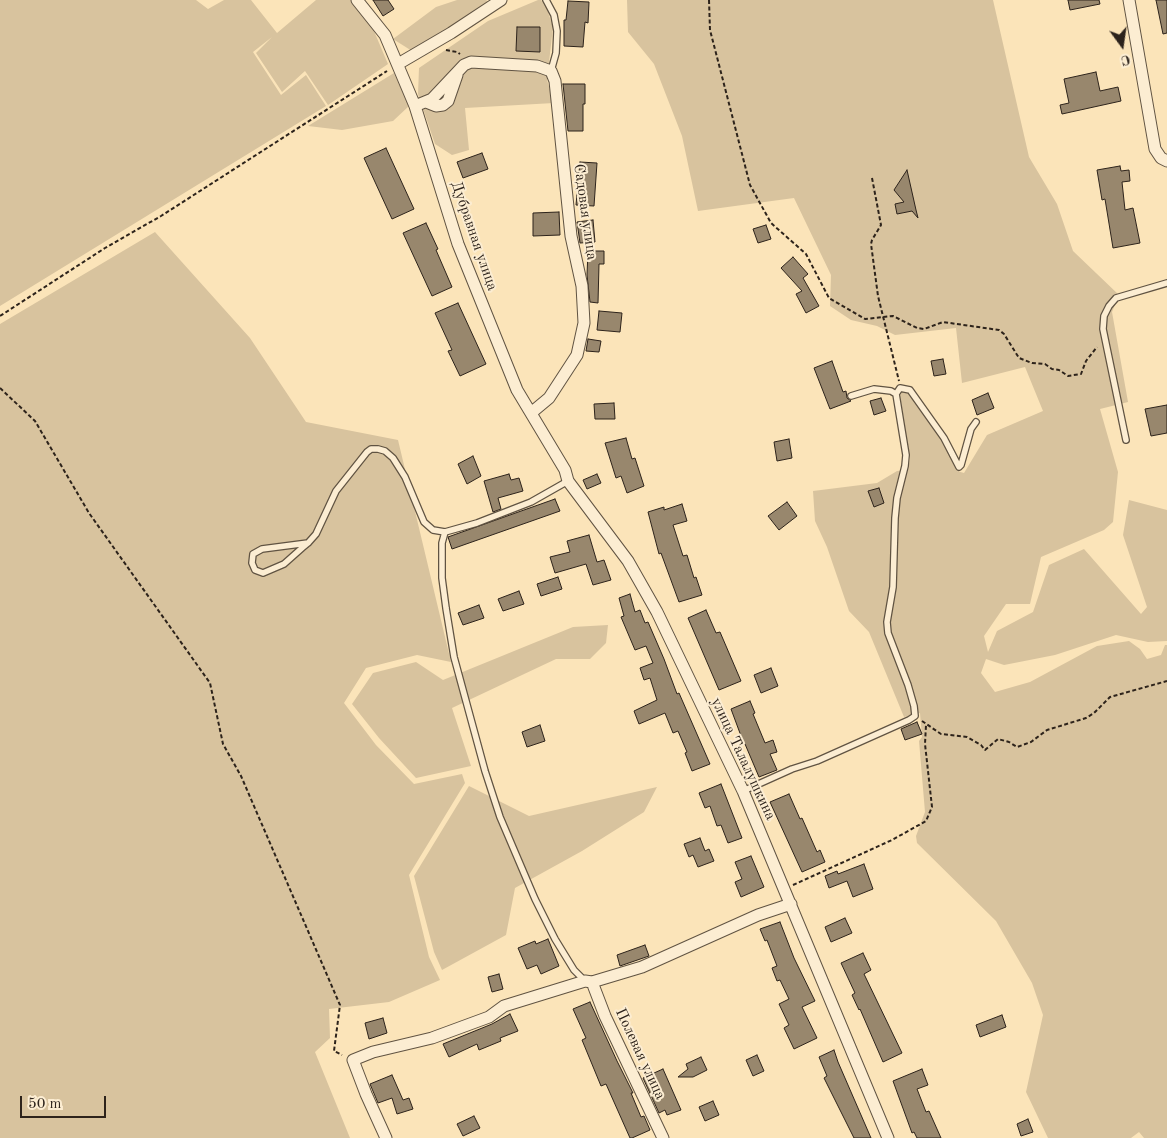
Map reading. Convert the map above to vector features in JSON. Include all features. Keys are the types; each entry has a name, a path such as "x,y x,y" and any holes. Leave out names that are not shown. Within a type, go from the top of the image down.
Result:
{"street":[{"name":"Дубравная улица","path":"357,0 384,34 420,104 458,244 517,390 531,413"},
{"path":"398,64 501,0"},
{"path":"1129,0 1155,149 1161,158 1167,161"},
{"path":"420,104 432,99 464,65 472,62 537,66 551,72"},
{"name":"Садовая улица","path":"531,413 549,398 577,355 584,323 582,286 571,236 555,81 551,72"},
{"name":"улица Талалушкина","path":"531,413 565,470 568,481 628,561 658,612 743,791 888,1138"},
{"path":"386,1138 353,1060 373,1052 432,1038 489,1017 504,1006 642,967 758,915 791,904"},
{"name":"Полевая улица","path":"589,982 663,1138"}],"lane":[{"name":"Садовая улица","path":"546,0 554,15 557,31 556,53 551,72"},
{"path":"1126,440 1103,329 1104,316 1116,298 1167,283"},
{"path":"851,396 874,389 891,391 910,390 944,438 959,467 971,429 976,422"},
{"path":"743,791 834,753 909,720 914,716 914,706 910,692 888,633 887,622 894,587 897,498 906,455 898,391"},
{"path":"308,543 262,549 253,554 252,563 255,570 263,573 284,564 308,543 316,534 336,491 367,452 378,449 385,451 393,458 405,476 424,522 433,530 445,532 477,522 531,502 568,481"},
{"path":"445,532 442,543 442,578 454,657 485,771 500,817 555,939 574,970 589,982"}],"path":[{"path":"709,0 710,30 750,185 771,223 806,254 829,298 865,319 893,316 916,328 924,329 943,322 999,330 1004,334 1019,358 1032,363 1045,364 1068,376 1081,374 1086,361 1105,338"},
{"path":"429,46 457,52 472,62"},
{"path":"0,316 105,248 161,216 398,64"},
{"path":"872,178 882,225 871,244 898,391"},
{"path":"0,388 35,421 89,513 210,683 223,744 241,776 340,1005 334,1051 353,1060"},
{"path":"914,716 941,734 967,738 981,745 985,750 998,739 1009,742 1016,747 1031,742 1047,730 1086,718 1094,713 1110,697 1167,681"},
{"path":"784,889 892,840 926,821 932,807 924,744 926,724"}],"shaded area":[{"path":"0,0 196,0 208,9 224,0 251,0 277,33 316,0 351,0 371,24 388,64 328,105 305,71 282,92 256,53 272,37 253,52 281,95 306,75 326,106 0,306"},
{"path":"457,0 486,0 490,3 412,51 393,39 436,7"},
{"path":"541,0 548,12 553,27 547,80 554,103 465,108 469,150 452,155 435,144 418,94 419,68 488,21"},
{"path":"627,0 993,0 1029,157 1057,204 1073,251 1119,295 1112,312 1128,402 1100,409 1118,472 1113,522 1104,530 1041,557 1030,604 1006,604 984,636 988,652 997,631 1033,612 1049,565 1084,549 1141,614 1147,607 1123,535 1129,500 1167,510 1167,641 1148,642 1116,635 1055,655 1004,665 986,659 981,673 995,692 1030,682 1097,646 1129,641 1140,649 1147,659 1161,655 1165,645 1167,645 1167,1138 1144,1138 1139,1132 1131,1138 1048,1138 1026,1092 1043,1015 1032,983 996,921 917,843 916,836 925,812 919,741 922,737 920,713 904,717 869,632 849,611 827,547 815,521 813,491 877,483 897,471 908,470 910,459 900,396 902,392 909,393 941,438 957,471 964,473 987,435 1043,411 1025,367 962,383 956,328 895,335 877,326 851,320 830,306 831,275 794,198 698,211 682,136 654,64 628,32"},
{"path":"394,73 409,106 393,121 342,130 308,126"},
{"path":"155,232 250,338 306,422 398,440 451,662 417,655 366,668 344,703 376,745 414,784 462,774 465,783 409,875 429,957 440,980 389,1002 329,1009 330,1038 315,1052 350,1138 0,1138 0,324"},
{"path":"608,625 606,643 590,659 556,659 452,708 471,766 416,778 379,738 352,704 373,673 416,662 443,680 573,627"},
{"path":"469,786 529,816 657,787 644,812 582,851 515,888 506,935 442,970 434,952 414,876"}],"building":[{"path":"373,0 388,0 394,9 383,16"},
{"path":"1068,0 1099,0 1100,4 1070,10"},
{"path":"1156,0 1167,0 1167,33 1163,34"},
{"path":"568,1 589,2 588,23 585,22 583,47 564,46 564,20 566,20"},
{"path":"517,27 540,27 540,52 516,51"},
{"path":"1096,72 1100,91 1118,87 1121,101 1062,114 1060,105 1069,103 1064,79"},
{"path":"563,84 585,84 583,131 568,131"},
{"path":"386,148 414,209 392,219 364,158"},
{"path":"482,153 488,169 463,178 457,162"},
{"path":"580,162 597,163 594,206 576,205"},
{"path":"1120,166 1121,171 1129,170 1130,181 1122,182 1125,210 1133,208 1140,243 1113,248 1105,199 1102,200 1097,170"},
{"path":"907,170 918,218 912,211 897,214 895,204 904,202 894,190"},
{"path":"559,212 560,235 533,236 533,213"},
{"path":"593,220 595,242 580,243 577,222"},
{"path":"426,223 452,287 432,296 403,233"},
{"path":"766,225 771,239 758,243 753,229"},
{"path":"588,251 604,251 604,264 599,264 598,303 590,302 587,275"},
{"path":"793,257 808,274 803,278 819,306 806,313 796,294 802,291 781,268"},
{"path":"458,303 486,364 460,376 448,351 452,350 435,313"},
{"path":"599,311 622,313 620,332 597,330"},
{"path":"588,339 601,341 599,352 586,351"},
{"path":"943,359 946,374 934,376 931,361"},
{"path":"832,361 843,392 846,391 847,398 851,401 830,409 814,368"},
{"path":"988,393 994,408 977,415 972,400"},
{"path":"881,398 886,411 874,415 870,401"},
{"path":"614,403 615,419 595,419 594,404"},
{"path":"1167,405 1167,433 1151,436 1145,409"},
{"path":"626,438 632,459 635,458 644,486 627,493 621,476 616,478 605,443"},
{"path":"789,439 792,458 777,461 774,442"},
{"path":"473,456 481,476 467,484 458,464"},
{"path":"509,474 511,480 519,478 523,491 498,498 501,509 493,512 484,481"},
{"path":"597,474 601,483 587,489 583,480"},
{"path":"879,488 884,503 874,507 868,491"},
{"path":"555,499 560,511 452,549 448,537"},
{"path":"787,502 797,516 779,530 768,516"},
{"path":"682,504 687,521 673,525 683,556 687,555 694,578 696,577 702,595 679,602 661,553 659,554 648,512 664,507 664,510"},
{"path":"589,535 597,562 604,560 611,580 593,585 586,564 555,573 550,557 570,552 567,541"},
{"path":"558,577 562,589 541,596 537,584"},
{"path":"519,591 524,604 503,611 498,599"},
{"path":"630,594 635,612 640,610 645,623 648,622 677,694 679,693 710,764 692,771 685,753 687,752 678,731 673,733 665,713 639,724 634,711 657,700 650,678 644,680 640,668 653,663 646,646 635,650 621,617 624,616 619,598"},
{"path":"479,605 484,618 463,625 458,613"},
{"path":"706,610 716,633 720,632 741,681 719,690 688,618"},
{"path":"771,668 778,686 761,693 754,675"},
{"path":"750,701 755,713 753,714 765,743 773,740 777,752 770,754 777,770 759,777 731,709"},
{"path":"917,722 922,734 905,740 901,729"},
{"path":"540,725 545,741 527,747 522,732"},
{"path":"721,784 742,838 728,843 721,825 717,826 710,806 705,808 699,793"},
{"path":"789,794 817,852 820,850 825,862 802,872 770,802"},
{"path":"700,838 705,851 709,849 714,861 698,867 693,855 689,857 684,844"},
{"path":"751,856 764,887 741,897 735,882 742,879 735,862"},
{"path":"864,864 873,889 853,897 847,881 829,888 825,876 837,871 838,874"},
{"path":"845,918 852,933 831,942 825,927"},
{"path":"780,922 794,958 815,1001 802,1007 817,1038 794,1049 784,1028 789,1025 779,1004 789,999 780,980 777,981 772,968 777,966 767,940 765,941 760,929"},
{"path":"548,939 559,966 541,974 537,965 527,969 518,948 535,941 536,944"},
{"path":"645,945 649,956 620,966 617,955"},
{"path":"863,953 871,970 864,974 902,1053 883,1062 852,995 855,993 841,963"},
{"path":"499,974 503,989 492,992 488,977"},
{"path":"590,1002 633,1093 631,1093 641,1117 644,1116 650,1130 632,1138 630,1138 606,1084 601,1086 582,1040 586,1038 573,1009"},
{"path":"510,1014 518,1031 500,1038 501,1041 479,1050 477,1044 449,1057 443,1044 492,1024"},
{"path":"1002,1015 1006,1027 980,1037 976,1025"},
{"path":"383,1018 387,1033 369,1039 365,1023"},
{"path":"834,1050 871,1138 854,1138 824,1078 827,1076 819,1057"},
{"path":"757,1055 764,1071 753,1076 746,1060"},
{"path":"701,1057 707,1070 693,1077 678,1077 688,1069 686,1064"},
{"path":"663,1069 681,1110 667,1115 665,1110 659,1113 643,1078"},
{"path":"922,1069 928,1085 917,1089 926,1112 929,1111 941,1138 917,1138 914,1132 912,1133 893,1081"},
{"path":"392,1075 403,1100 409,1098 413,1109 397,1114 392,1098 378,1103 370,1084"},
{"path":"713,1101 719,1115 705,1121 699,1107"},
{"path":"474,1116 480,1128 463,1136 457,1124"},
{"path":"1028,1119 1033,1132 1021,1136 1017,1124"}]}
